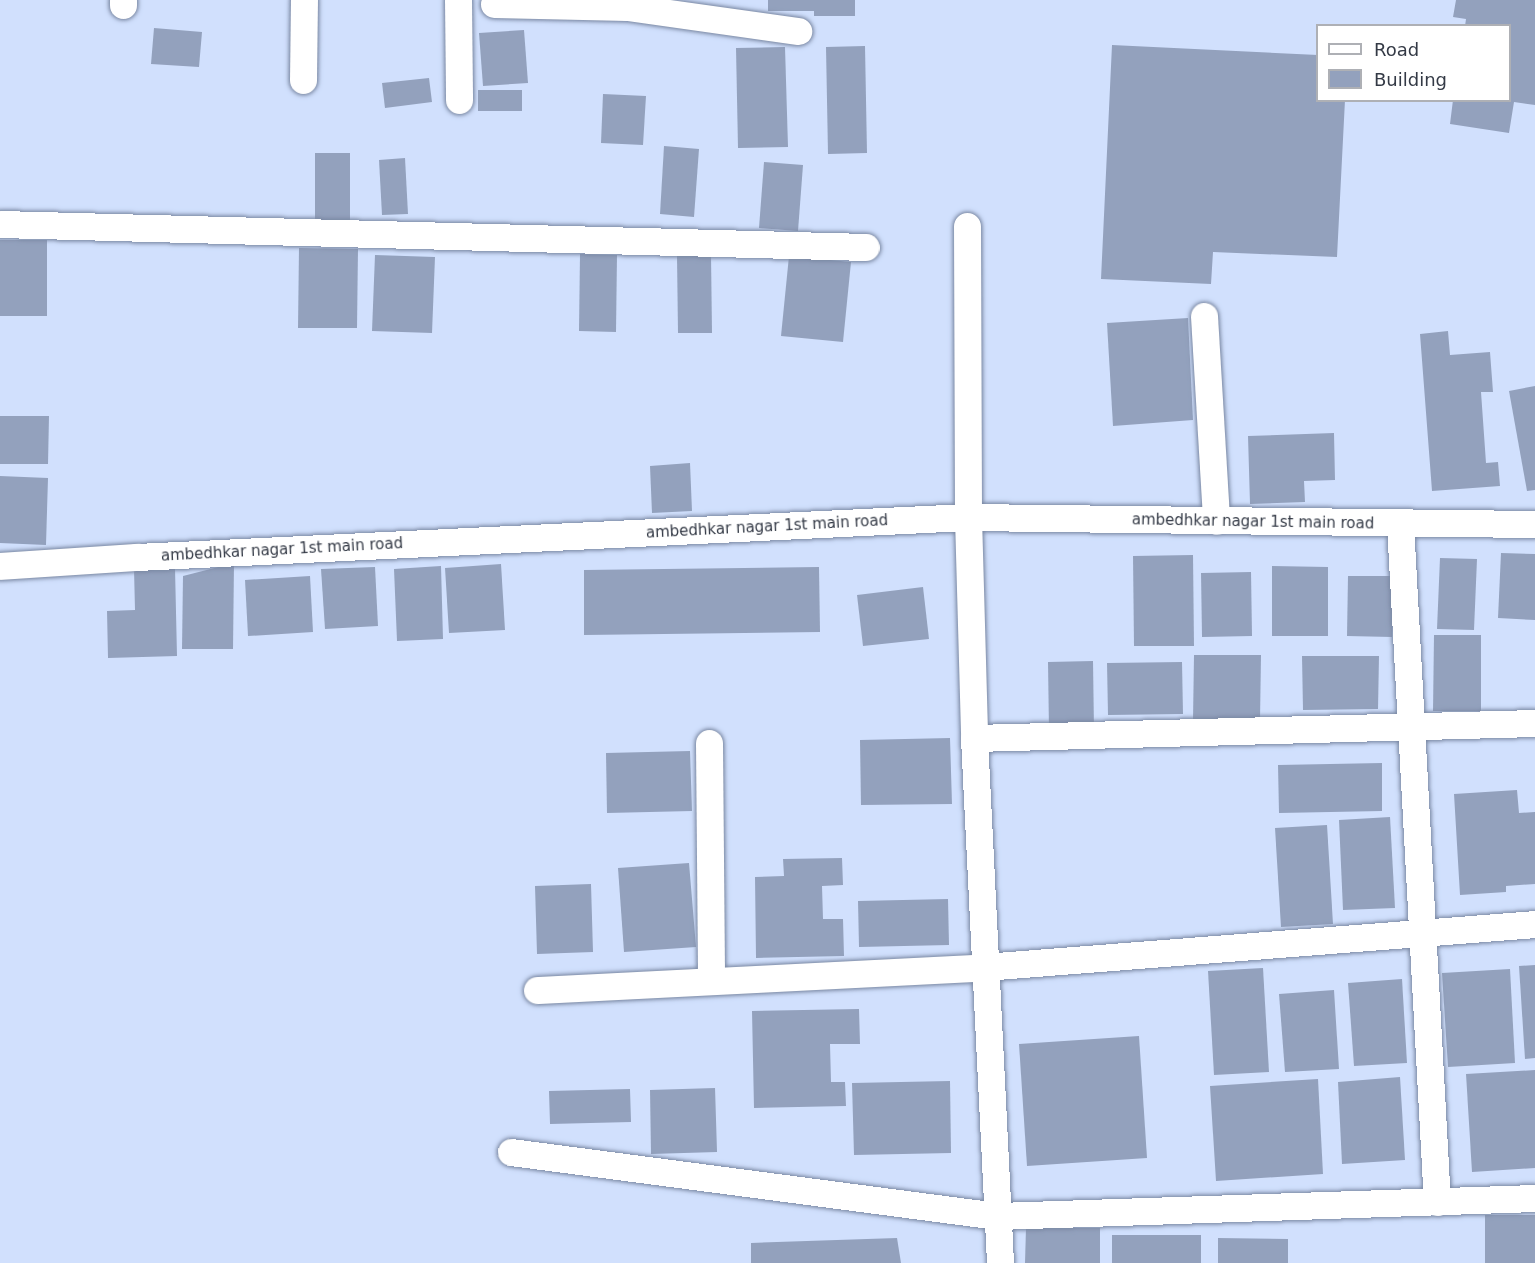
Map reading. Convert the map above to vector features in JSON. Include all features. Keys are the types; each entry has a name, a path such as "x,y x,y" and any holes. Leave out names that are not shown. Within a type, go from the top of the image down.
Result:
{"street":[{"path":"303,0 303,80"},
{"path":"458,0 459,100"},
{"path":"494,4 627,4 798,31"},
{"path":"0,224 866,247"},
{"path":"967,225 968,518 974,738 1000,1263"},
{"path":"1204,316 1216,522"},
{"name":"ambedhkar nagar 1st main road","path":"0,566 137,557 968,518 1535,524"},
{"path":"1400,524 1437,1202"},
{"path":"974,738 1535,723"},
{"path":"710,743 711,981"},
{"path":"537,990 984,967 1535,924"},
{"path":"512,1152 998,1216 1535,1198"}],"building":[{"path":"768,0 855,0 855,16 814,16 814,11 768,11"},
{"path":"1456,0 1535,0 1535,105 1514,102 1509,133 1450,124 1453,102 1511,102 1511,24 1465,24 1466,19 1453,17"},
{"path":"154,28 202,32 199,67 151,64"},
{"path":"524,30 528,83 483,86 479,33"},
{"path":"1112,45 1316,55 1316,102 1345,102 1337,257 1213,252 1211,284 1101,279"},
{"path":"865,46 867,153 828,154 826,47"},
{"path":"785,47 788,147 738,148 736,48"},
{"path":"429,78 432,102 385,108 382,83"},
{"path":"478,90 522,90 522,111 478,111"},
{"path":"603,94 646,96 643,145 601,143"},
{"path":"664,146 699,149 694,217 660,214"},
{"path":"315,153 350,153 350,220 315,220"},
{"path":"405,158 408,214 382,215 379,160"},
{"path":"764,162 803,165 798,231 759,228"},
{"path":"0,240 47,240 47,316 0,316"},
{"path":"299,248 358,249 357,328 298,328"},
{"path":"580,254 617,255 616,332 579,331"},
{"path":"375,255 435,257 432,333 372,331"},
{"path":"711,255 712,333 678,333 677,256"},
{"path":"789,256 851,262 843,342 781,336"},
{"path":"1188,318 1193,420 1113,426 1107,323"},
{"path":"1448,331 1450,355 1490,352 1493,392 1481,392 1486,463 1498,462 1500,486 1432,491 1420,334"},
{"path":"1535,386 1535,490 1527,491 1509,391"},
{"path":"0,416 49,416 48,464 0,464"},
{"path":"1334,433 1335,480 1304,481 1305,502 1250,504 1248,436"},
{"path":"690,463 692,511 652,513 650,466"},
{"path":"0,476 48,478 46,545 0,543"},
{"path":"1501,553 1535,554 1535,620 1498,618"},
{"path":"1193,555 1194,646 1134,646 1133,556"},
{"path":"1440,558 1477,559 1474,630 1437,629"},
{"path":"234,563 233,649 182,649 183,576"},
{"path":"501,564 505,630 449,633 445,568"},
{"path":"441,566 443,639 397,641 394,569"},
{"path":"1272,566 1328,567 1328,636 1272,636"},
{"path":"375,567 378,626 325,629 321,569"},
{"path":"819,567 820,632 584,635 584,570"},
{"path":"175,568 177,656 108,658 107,611 135,610 134,569"},
{"path":"1251,572 1252,636 1202,637 1201,573"},
{"path":"310,576 313,632 248,636 245,580"},
{"path":"1348,576 1393,576 1392,637 1347,636"},
{"path":"923,587 929,639 863,646 857,595"},
{"path":"1434,635 1481,635 1481,711 1433,711"},
{"path":"1194,655 1261,655 1260,719 1193,719"},
{"path":"1302,656 1379,656 1378,709 1303,710"},
{"path":"1093,661 1094,730 1049,731 1048,662"},
{"path":"1182,662 1183,714 1108,715 1107,663"},
{"path":"950,738 952,804 861,805 860,740"},
{"path":"690,751 692,811 607,813 606,753"},
{"path":"1382,763 1382,811 1279,813 1278,765"},
{"path":"1517,790 1519,813 1535,812 1535,884 1506,886 1506,892 1460,895 1454,794"},
{"path":"1390,817 1395,908 1343,910 1339,820"},
{"path":"1327,825 1333,924 1281,927 1275,828"},
{"path":"842,858 843,885 822,886 823,919 843,919 844,956 756,958 755,877 784,876 783,859"},
{"path":"689,863 696,947 624,952 618,868"},
{"path":"591,884 593,952 537,954 535,886"},
{"path":"948,899 949,945 859,947 858,901"},
{"path":"1535,965 1535,1058 1525,1059 1519,966"},
{"path":"1263,968 1269,1072 1214,1075 1208,971"},
{"path":"1510,969 1515,1063 1448,1067 1442,973"},
{"path":"1402,979 1407,1063 1354,1066 1348,983"},
{"path":"1334,990 1339,1069 1285,1072 1279,994"},
{"path":"859,1009 860,1044 830,1044 831,1082 845,1082 846,1106 754,1108 752,1011"},
{"path":"1139,1036 1147,1158 1027,1166 1019,1044"},
{"path":"1535,1070 1535,1168 1472,1172 1466,1074"},
{"path":"1400,1077 1405,1160 1342,1164 1338,1082"},
{"path":"1318,1079 1323,1174 1216,1181 1210,1086"},
{"path":"950,1081 951,1153 854,1155 852,1083"},
{"path":"715,1088 717,1152 651,1154 650,1090"},
{"path":"630,1089 631,1122 550,1124 549,1091"},
{"path":"1485,1215 1535,1215 1535,1263 1485,1263"},
{"path":"1026,1228 1100,1228 1100,1263 1025,1263"},
{"path":"1112,1235 1201,1235 1201,1263 1112,1263"},
{"path":"897,1238 901,1263 751,1263 751,1243"},
{"path":"1218,1238 1288,1239 1288,1263 1218,1263"}]}
